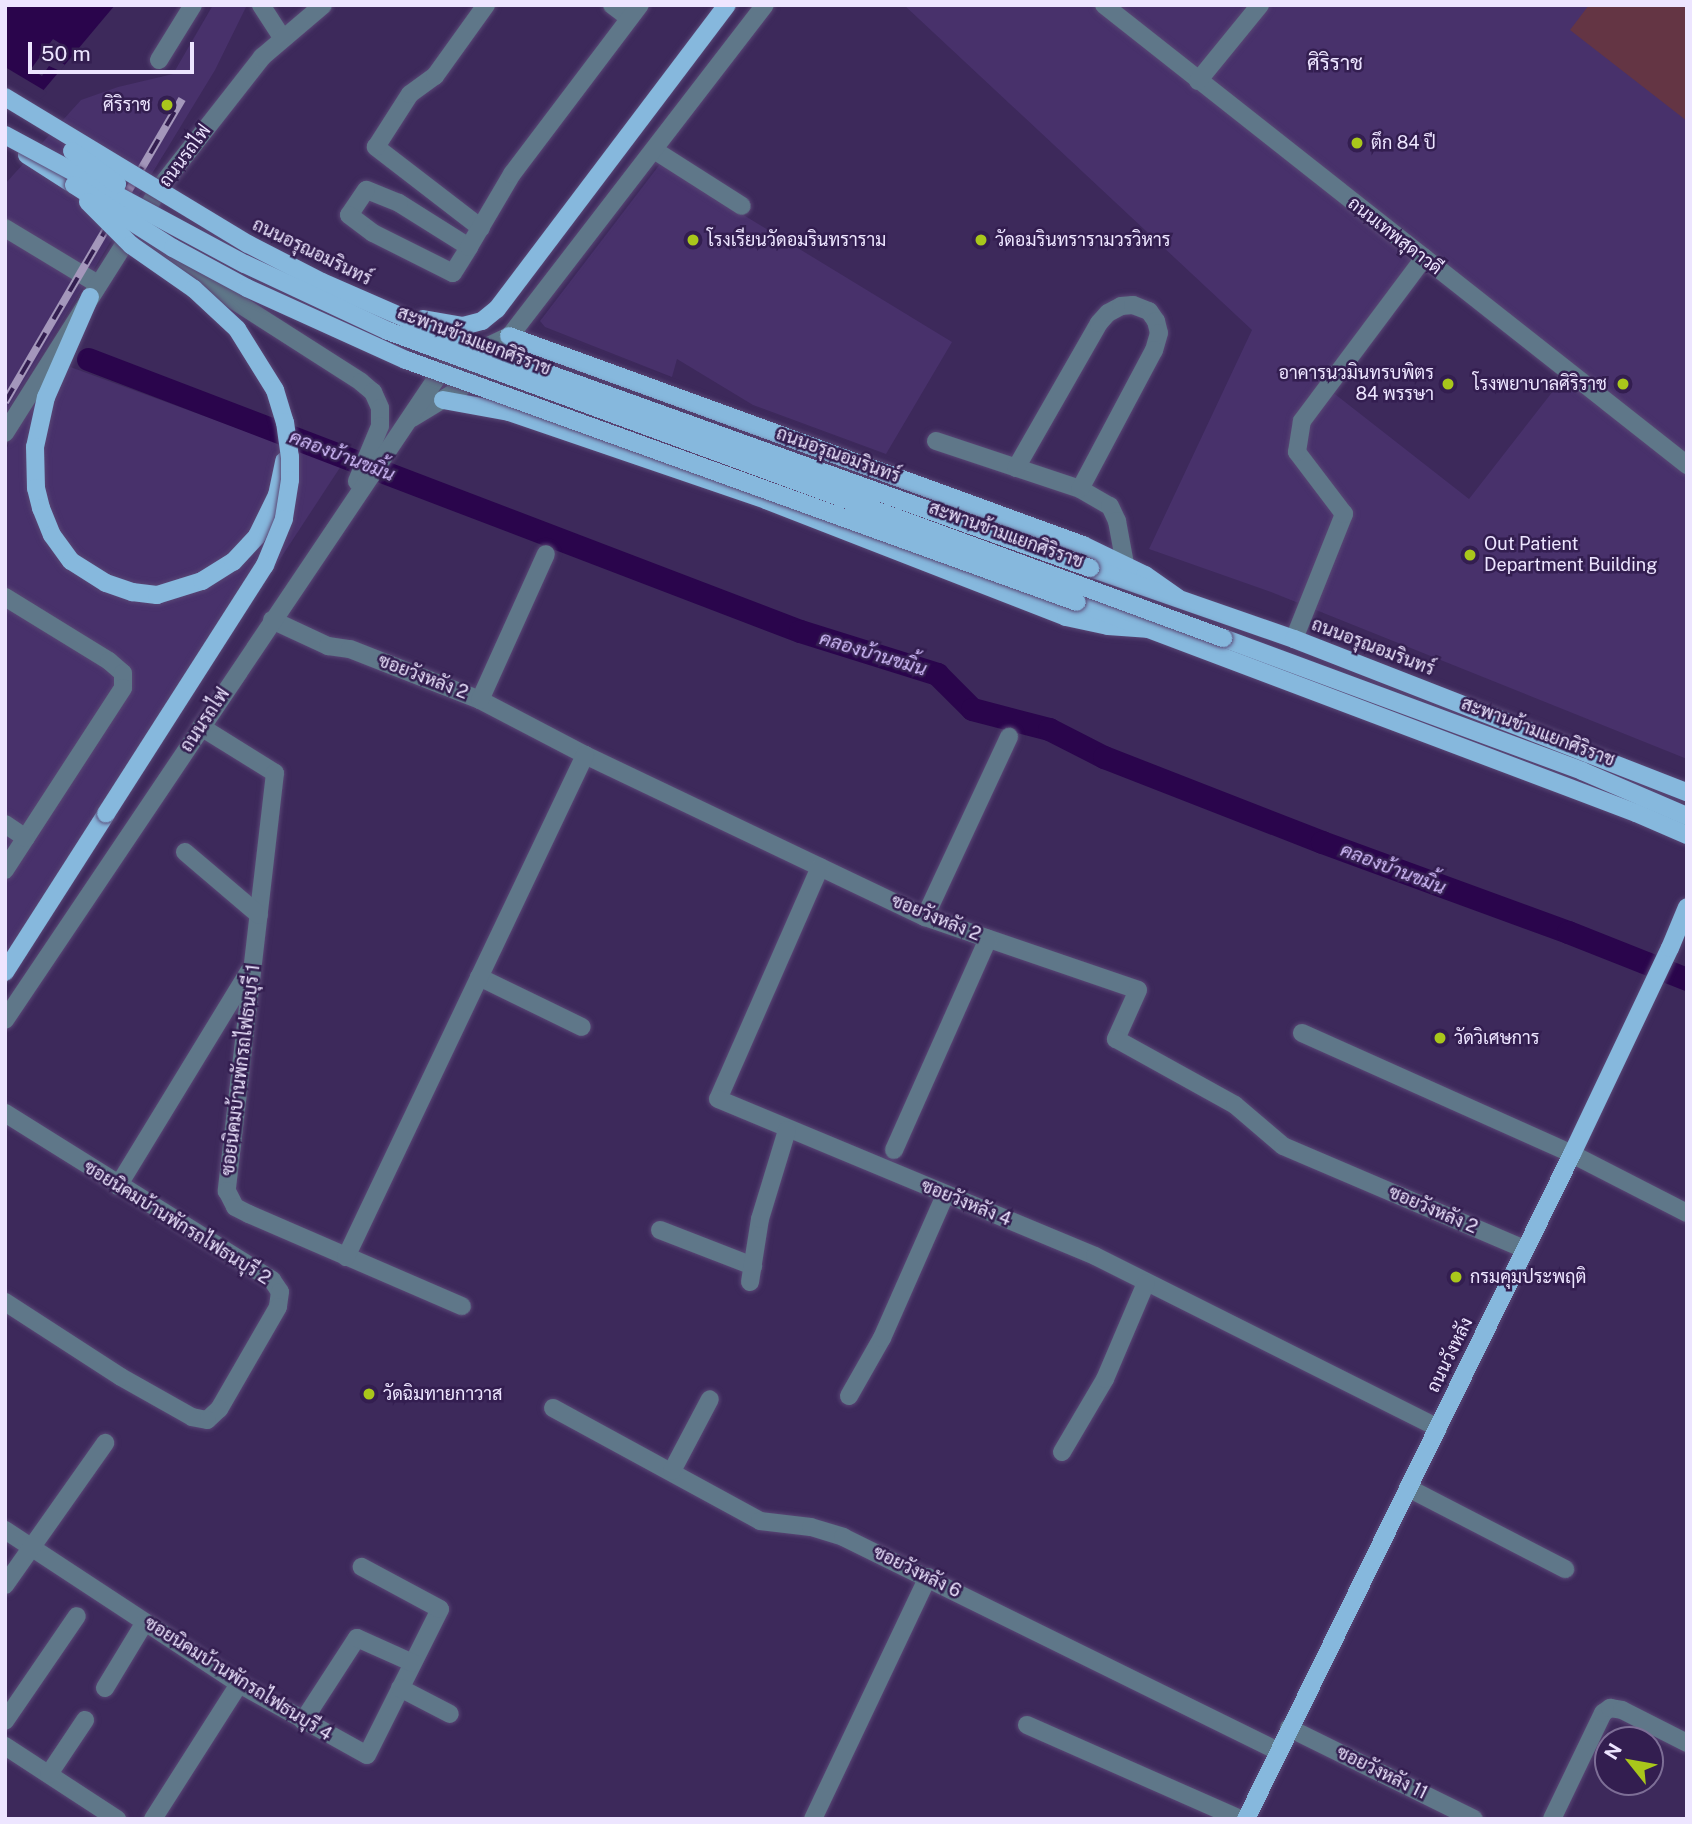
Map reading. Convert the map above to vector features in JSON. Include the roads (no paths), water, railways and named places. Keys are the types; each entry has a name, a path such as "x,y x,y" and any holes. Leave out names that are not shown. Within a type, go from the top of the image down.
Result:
{"main road":[{"path":"357,297 452,326 472,325 490,315 511,294 727,5"},
{"name":"ถนนอรุณอมรินทร์","path":"5,99 248,244 357,297 485,351 1293,639 1687,792"},
{"name":"สะพานข้ามแยกศิริราช","path":"5,99 162,218"},
{"name":"สะพานข้ามแยกศิริราช","path":"5,135 291,287 445,354 1111,596 1309,672 1413,707 1582,771 1687,816"},
{"path":"5,141 173,248 247,288 406,360 1150,629 1636,813 1687,835"},
{"path":"5,972 250,590 271,553 288,499 290,457 285,422 267,374 237,328 194,289 118,233 74,185"},
{"path":"94,290 69,335 40,417 34,457 36,488 47,526 64,553 81,569 120,589 157,595 181,590 213,576 242,554 266,522 277,495 284,466 285,422"},
{"path":"509,336 1083,545 1125,564 1178,598"},
{"path":"443,400 509,412 766,499 1066,617 1108,626 1150,629"},
{"name":"ถนนวังหลัง","path":"1246,1819 1572,1154 1671,948 1687,907"}],"street":[{"path":"159,60 192,5"},
{"path":"261,5 283,39"},
{"name":"ถนนรถไฟ","path":"94,290 161,186 262,57 323,5"},
{"path":"481,228 376,147 411,94 435,76 486,5"},
{"path":"469,247 399,204 366,190 349,215 373,233 453,274 481,228 512,174 634,12 612,5"},
{"path":"406,421 443,400 474,377 509,336 765,5"},
{"name":"ถนนเทพสุดาวดี","path":"1104,5 1687,465"},
{"path":"1198,81 1260,5"},
{"path":"654,150 742,206"},
{"path":"5,228 94,290"},
{"path":"130,234 368,387 380,408 384,441"},
{"path":"1293,639 1344,514 1297,452 1302,421 1424,258"},
{"path":"1016,468 1098,323 1121,306 1133,305 1149,311 1156,321 1159,333 1154,350 1080,489"},
{"path":"5,433 46,366 69,335"},
{"path":"384,441 406,421 444,367 509,336"},
{"name":"ถนนรถไฟ","path":"5,1020 337,525 384,441"},
{"path":"936,441 1080,489 1110,506 1117,521 1125,564"},
{"path":"481,700 546,554"},
{"path":"5,597 123,673 123,688 5,870"},
{"name":"ซอยวังหลัง 2","path":"272,620 328,646 350,649 481,700 585,755 925,917 1138,990 1116,1039 1235,1105 1283,1146 1525,1250"},
{"name":"ซอยนิคมบ้านพักรถไฟธนบุรี 1","path":"201,727 275,773 227,1191 235,1207 462,1306"},
{"path":"925,917 1009,737"},
{"path":"346,1257 585,755"},
{"path":"5,824 26,838"},
{"path":"185,852 258,915"},
{"name":"ซอยวังหลัง 4","path":"820,867 717,1097 720,1102 1095,1256 1438,1427"},
{"path":"894,1150 988,939"},
{"path":"118,1186 253,965"},
{"path":"479,977 582,1027"},
{"path":"1303,1033 1572,1154 1687,1213"},
{"name":"ซอยนิคมบ้านพักรถไฟธนบุรี 2","path":"5,1114 272,1280 280,1292 278,1307 219,1409 207,1420 192,1417 121,1377 5,1302"},
{"path":"660,1230 751,1274 760,1219 788,1130"},
{"path":"849,1396 882,1338 945,1195"},
{"path":"1062,1452 1105,1379 1146,1283"},
{"path":"672,1471 710,1399"},
{"name":"ซอยวังหลัง 6","path":"553,1408 760,1521 811,1527 843,1537 1278,1751"},
{"path":"5,1585 106,1443"},
{"path":"1408,1488 1565,1569"},
{"name":"ซอยนิคมบ้านพักรถไฟธนบุรี 4","path":"5,1530 239,1685 368,1755 440,1609 362,1567"},
{"path":"813,1819 928,1577"},
{"path":"5,1721 76,1616"},
{"path":"105,1688 145,1622"},
{"path":"303,1721 357,1638 412,1663"},
{"path":"153,1819 239,1685"},
{"path":"400,1688 450,1714"},
{"path":"1552,1819 1603,1713 1610,1708 1622,1710 1687,1743"},
{"path":"49,1774 85,1720"},
{"path":"1027,1725 1240,1819"},
{"name":"ซอยวังหลัง 11","path":"1289,1728 1474,1819"},
{"path":"5,1746 117,1819"}],"waterway":[{"name":"คลองบ้านขมิ้น","path":"88,359 800,631 937,674 972,709 1049,729 1104,757 1687,979"}],"railway":[{"path":"5,402 182,99"}],"place":[{"name":"ศิริราช","path":"167,105"},
{"name":"ตึก 84 ปี","path":"1357,143"},
{"name":"โรงเรียนวัดอมรินทราราม","path":"693,240"},
{"name":"วัดอมรินทรารามวรวิหาร","path":"981,240"},
{"name":"อาคารนวมินทรบพิตร 84 พรรษา","path":"1448,384"},
{"name":"โรงพยาบาลศิริราช","path":"1623,384"},
{"name":"Out Patient Department Building","path":"1470,555"},
{"name":"วัดวิเศษการ","path":"1440,1038"},
{"name":"กรมคุมประพฤติ","path":"1456,1277"},
{"name":"วัดฉิมทายกาวาส","path":"369,1394"}],"district":[{"name":"ศิริราช","path":"1335,63"}]}
